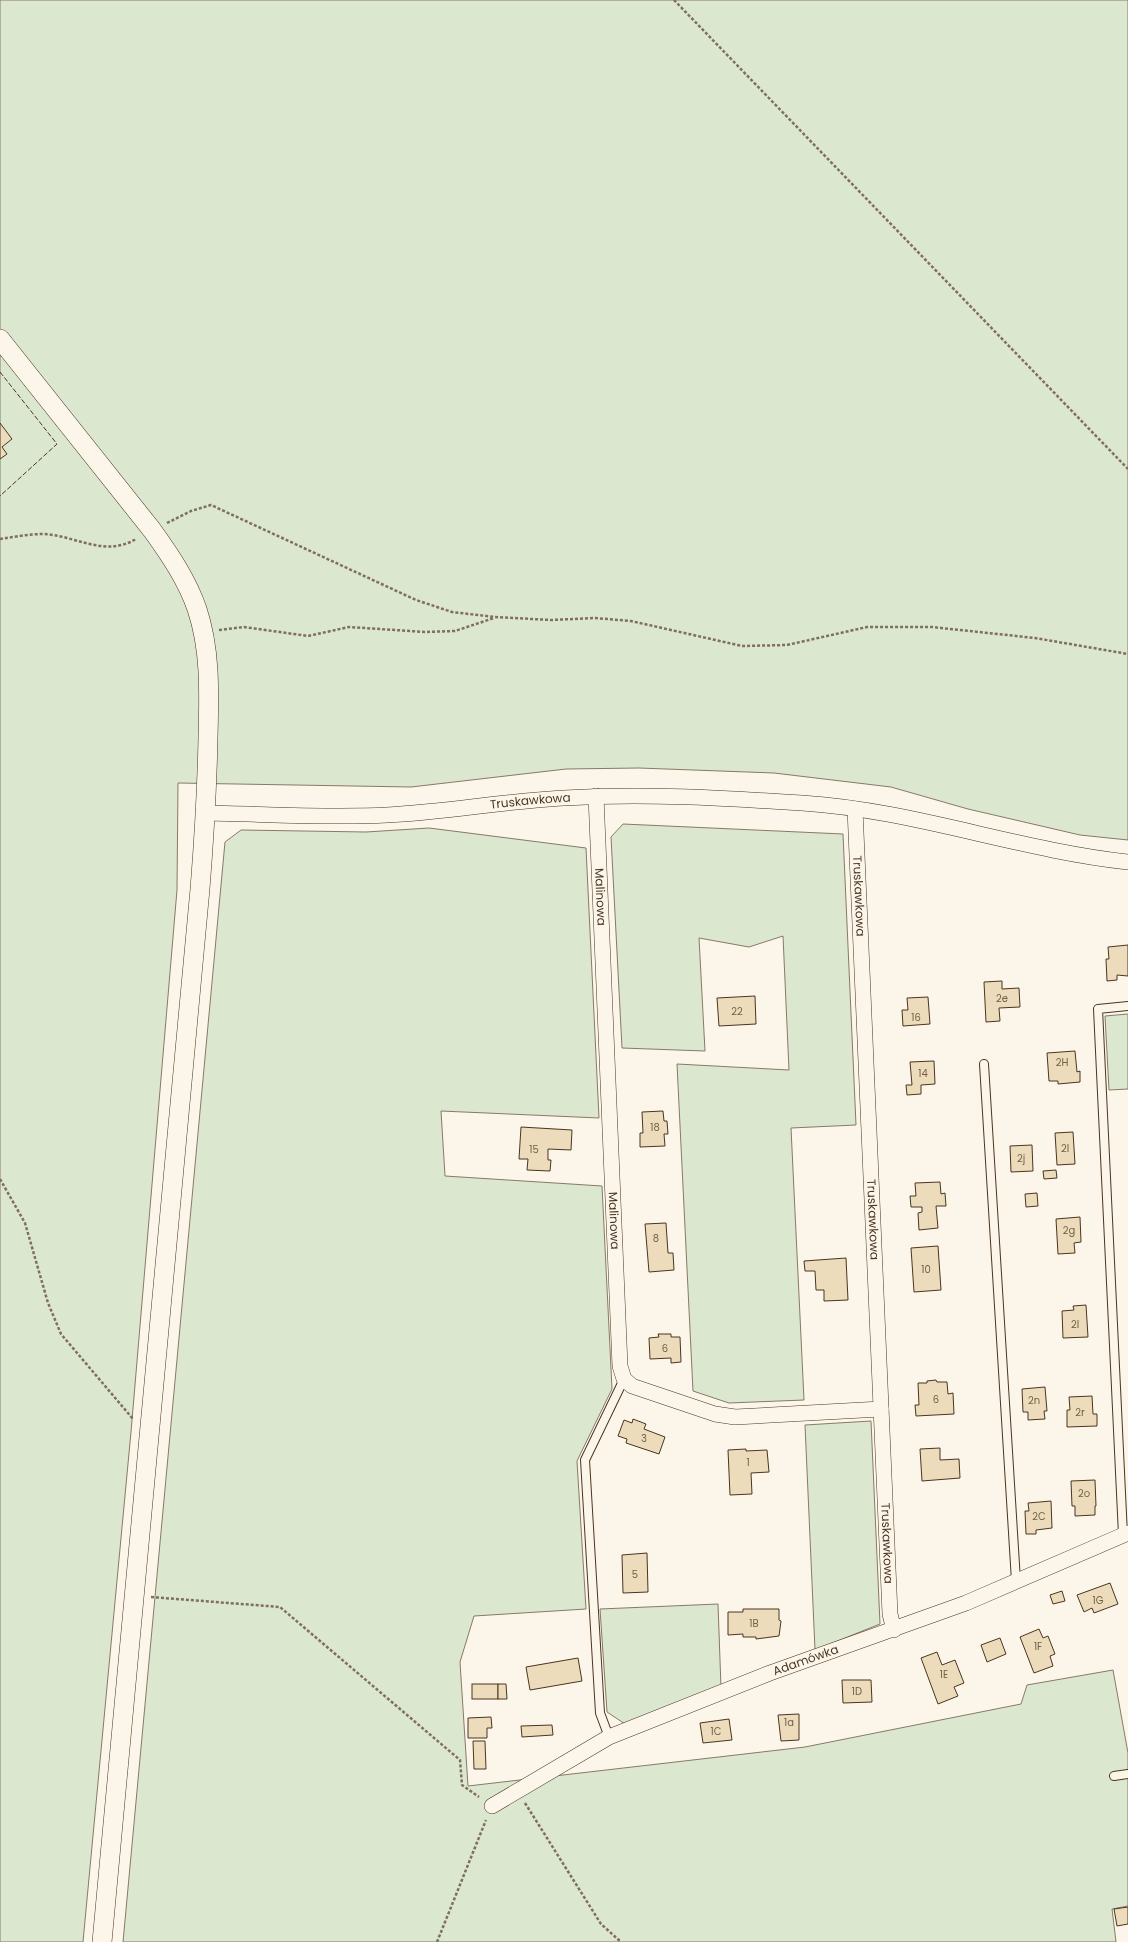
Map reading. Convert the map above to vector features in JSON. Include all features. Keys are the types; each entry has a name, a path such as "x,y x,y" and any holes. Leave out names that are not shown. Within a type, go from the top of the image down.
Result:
{"street":[{"path":"0,339 152,530 185,580 197,610 203,631 209,690 205,813 185,1065 102,1942"},
{"name":"Truskawkowa","path":"205,813 387,815 596,796 644,796 794,802 900,816 1046,849 1091,858 1128,862"},
{"name":"Malinowa","path":"596,796 620,1358 624,1379"},
{"name":"Truskawkowa","path":"855,809 890,1614 894,1630"},
{"path":"624,1379 632,1386 715,1414 735,1417 881,1409"},
{"name":"Adamówka","path":"492,1806 609,1737 770,1674 966,1603 1125,1534"}],"lane":[{"path":"1125,1534 1098,1009 1128,1006"},
{"path":"984,1064 1016,1581"},
{"path":"609,1737 600,1713 585,1460 624,1379"},
{"path":"1114,1776 1128,1774"}],"path":[{"path":"674,0 1128,469"},
{"path":"0,539 44,534 101,547 130,543 152,530 191,511 211,505 416,600 452,612 495,618 551,620 595,618 631,621 742,646 787,645 867,627 932,627 1035,638 1128,654"},
{"path":"203,631 244,627 308,636 349,627 440,632 455,631 495,618"},
{"path":"0,1179 25,1223 48,1303 61,1334 150,1439"},
{"path":"135,1596 280,1607 460,1760 462,1785 492,1806 474,1846 437,1942"},
{"path":"517,1791 601,1924 621,1942"}],"green space":[{"path":"0,0 1128,0 1128,840 1080,835 968,809 891,787 774,773 639,768 566,769 411,787 178,783 177,890 131,1432 83,1942 0,1942"},
{"path":"623,824 843,834 856,1125 791,1128 804,1400 729,1403 693,1391 677,1064 789,1070 783,936 749,947 699,938 705,1051 622,1048 611,837"},
{"path":"429,828 586,848 599,1118 441,1111 445,1176 602,1186 612,1389 577,1461 586,1609 474,1616 460,1662 468,1786 805,1747 1021,1704 1027,1685 1113,1670 1128,1753 1128,1906 1112,1909 1116,1942 123,1942 225,842 241,830 366,832"},
{"path":"1128,1014 1128,1089 1109,1090 1105,1016"},
{"path":"871,1421 880,1624 815,1650 805,1425"},
{"path":"718,1604 721,1688 628,1726 607,1712 600,1609"}],"building":[{"path":"0,423 12,439 2,447 7,454 0,459"},
{"path":"1128,945 1128,976 1117,975 1117,980 1107,981 1106,959 1109,959 1108,947"},
{"path":"1002,981 1002,989 1019,988 1020,1007 999,1008 1000,1021 986,1022 984,982"},
{"path":"755,996 756,1024 719,1026 717,998"},
{"path":"928,997 930,1024 903,1026 902,1010 908,1010 907,998"},
{"path":"1075,1051 1077,1072 1080,1071 1080,1082 1058,1084 1058,1081 1049,1081 1047,1053"},
{"path":"934,1061 935,1084 921,1085 921,1094 907,1095 906,1085 912,1085 910,1062"},
{"path":"663,1111 664,1121 667,1121 668,1134 664,1134 665,1146 640,1147 640,1133 643,1133 642,1112"},
{"path":"521,1127 572,1130 571,1150 548,1149 548,1160 551,1160 550,1171 527,1170 528,1159 519,1159"},
{"path":"1073,1132 1075,1164 1057,1165 1055,1133"},
{"path":"1032,1145 1033,1171 1011,1172 1010,1146"},
{"path":"1056,1170 1057,1178 1044,1179 1043,1171"},
{"path":"940,1182 941,1194 945,1193 946,1206 936,1206 938,1228 919,1230 918,1213 922,1212 922,1207 911,1207 910,1196 916,1196 915,1183"},
{"path":"1037,1193 1038,1206 1026,1207 1025,1194"},
{"path":"1080,1217 1081,1242 1074,1243 1075,1253 1058,1254 1056,1219"},
{"path":"666,1223 668,1253 673,1253 674,1270 649,1272 645,1224"},
{"path":"938,1246 941,1290 914,1292 911,1248"},
{"path":"846,1258 848,1300 824,1301 824,1290 816,1290 815,1271 805,1271 804,1261"},
{"path":"1086,1305 1088,1337 1063,1338 1062,1311 1074,1310 1073,1306"},
{"path":"658,1334 671,1334 671,1337 680,1337 681,1362 671,1363 671,1358 650,1359 649,1338 659,1337"},
{"path":"936,1380 937,1382 947,1382 948,1394 953,1393 954,1414 916,1416 915,1405 919,1405 918,1383 927,1383 927,1381"},
{"path":"1045,1387 1047,1411 1044,1411 1045,1419 1028,1420 1028,1412 1023,1412 1022,1389"},
{"path":"1092,1396 1093,1414 1097,1414 1097,1426 1067,1427 1067,1410 1070,1410 1069,1397"},
{"path":"633,1419 646,1424 644,1429 665,1437 659,1454 626,1443 627,1439 618,1436 624,1420 632,1423"},
{"path":"940,1448 940,1460 959,1459 960,1478 922,1481 920,1449"},
{"path":"746,1449 746,1451 767,1450 769,1472 751,1473 752,1494 730,1495 728,1450"},
{"path":"1095,1480 1095,1515 1075,1516 1075,1506 1072,1506 1071,1481"},
{"path":"1051,1501 1052,1528 1036,1530 1036,1534 1026,1534 1025,1511 1029,1511 1028,1503"},
{"path":"647,1553 648,1592 623,1593 622,1555"},
{"path":"1110,1583 1118,1604 1094,1613 1092,1608 1084,1612 1077,1595"},
{"path":"1062,1591 1065,1601 1053,1604 1050,1595"},
{"path":"743,1609 779,1609 779,1620 781,1621 779,1636 756,1639 756,1637 743,1637 743,1634 728,1635 728,1612 743,1612"},
{"path":"1039,1629 1043,1638 1048,1636 1055,1654 1050,1656 1053,1666 1034,1673 1020,1637"},
{"path":"1000,1638 1006,1654 987,1662 981,1645"},
{"path":"937,1652 942,1665 955,1660 964,1683 954,1687 958,1696 938,1704 921,1658"},
{"path":"578,1658 582,1681 530,1690 526,1667"},
{"path":"842,1680 871,1680 872,1702 843,1703"},
{"path":"472,1684 498,1684 498,1699 472,1699"},
{"path":"498,1684 506,1684 507,1699 498,1699"},
{"path":"799,1714 799,1740 781,1741 778,1715"},
{"path":"491,1717 492,1728 487,1728 487,1738 468,1738 468,1718"},
{"path":"729,1719 732,1740 703,1743 700,1723"},
{"path":"552,1725 553,1735 522,1737 521,1726"},
{"path":"473,1741 485,1741 486,1769 474,1769"},
{"path":"1128,1907 1128,1924 1117,1926 1114,1909"}],"fence":[{"path":"0,372 57,444 0,496"}]}
